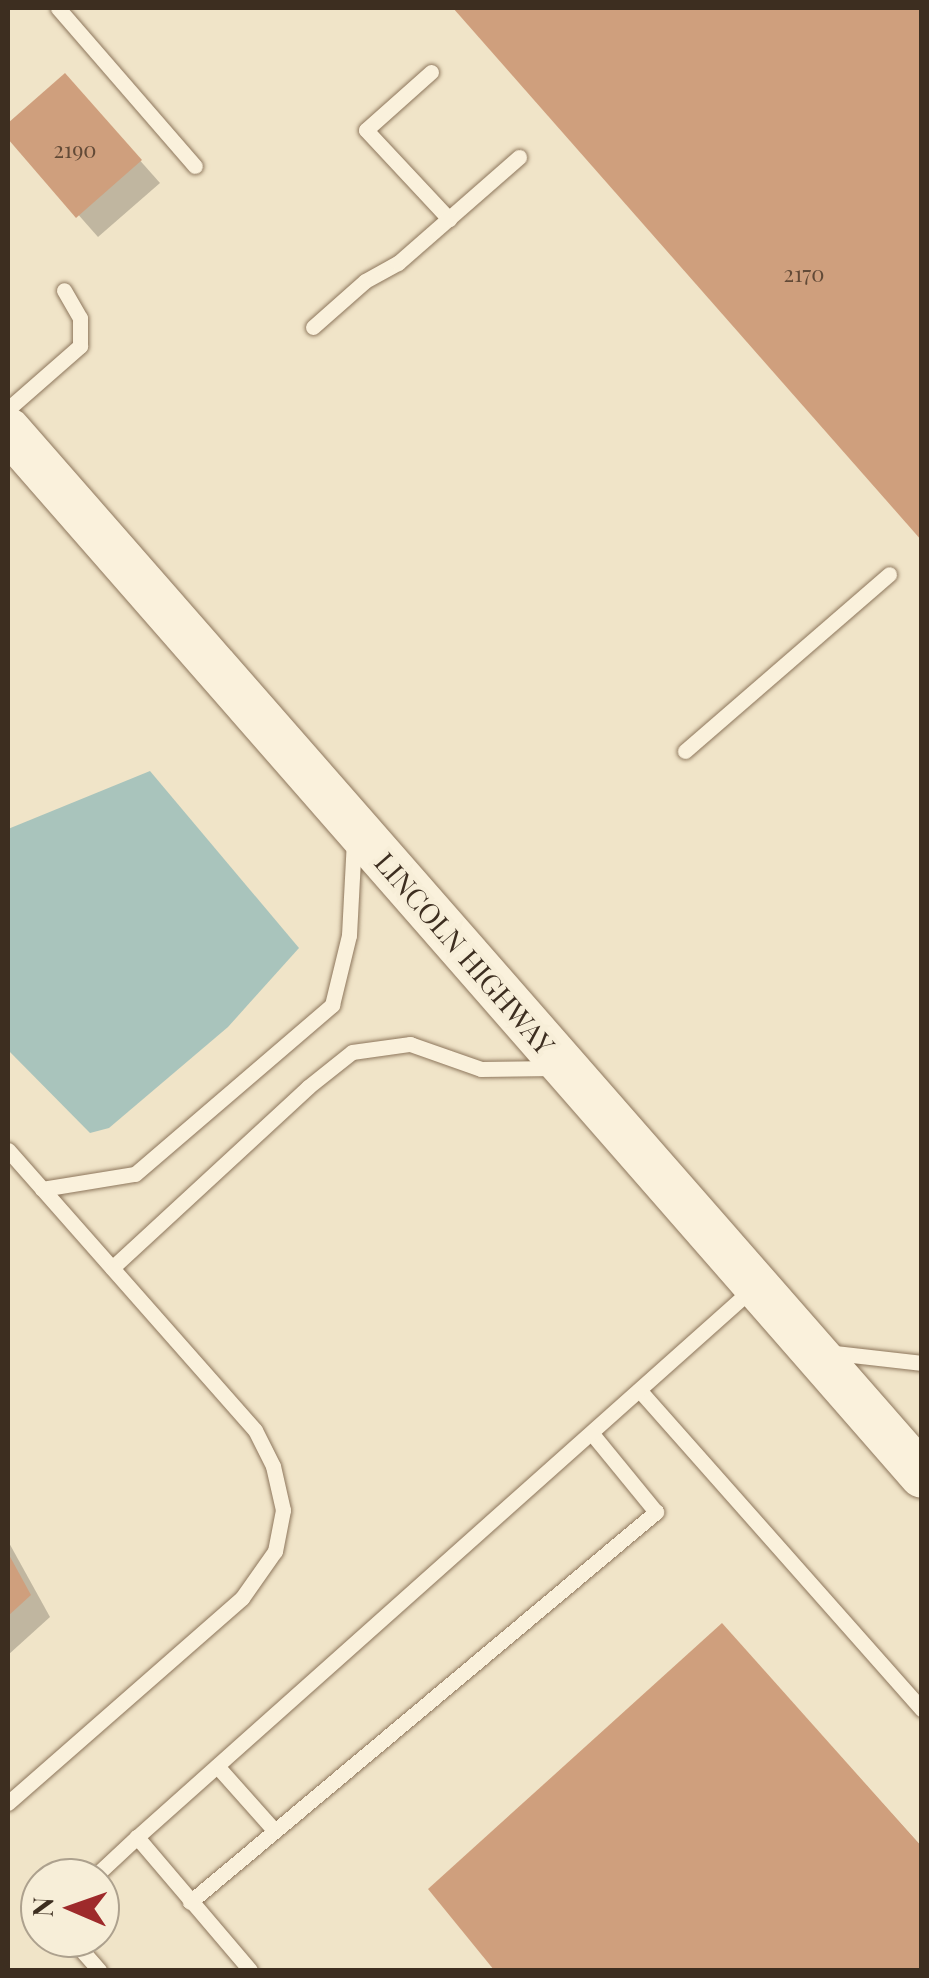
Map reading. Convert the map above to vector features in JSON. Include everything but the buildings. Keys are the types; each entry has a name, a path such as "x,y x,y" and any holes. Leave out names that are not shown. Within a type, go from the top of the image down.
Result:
{"main road":[{"name":"LINCOLN HIGHWAY","path":"8,430 812,1350 918,1464"}],"lane":[{"path":"58,8 194,166"},
{"path":"431,72 366,130 449,218"},
{"path":"313,328 520,157"},
{"path":"8,409 80,346 80,318 64,290"},
{"path":"685,751 889,574"},
{"path":"42,1189 135,1174 332,1004 349,935 355,827"},
{"path":"112,1268 308,1086 352,1052 410,1044 481,1070 566,1068"},
{"path":"8,1150 266,1446 280,1488 281,1532 266,1568 242,1598 8,1803"},
{"path":"114,1858 641,1392 756,1285"},
{"path":"812,1350 922,1362"},
{"path":"641,1392 922,1710"},
{"path":"190,1902 656,1512 593,1434"},
{"path":"217,1766 275,1831"},
{"path":"137,1837 250,1970"}],"water":[{"path":"150,771 299,948 228,1027 109,1128 90,1133 8,1050 8,829"}]}
